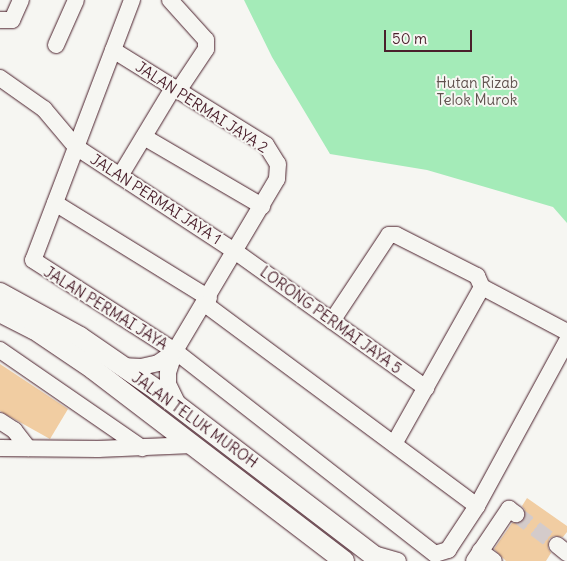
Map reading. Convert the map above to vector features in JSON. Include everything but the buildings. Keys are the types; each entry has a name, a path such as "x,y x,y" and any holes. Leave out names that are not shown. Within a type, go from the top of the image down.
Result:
{"main road":[{"name":"JALAN TELUK MUROH","path":"0,293 80,337 122,366 376,557"},
{"name":"JALAN TELUK MUROH","path":"0,312 34,329 93,369 344,561"}],"street":[{"path":"6,20 21,0"},
{"path":"56,45 76,0"},
{"path":"132,0 55,203 207,301 477,506 567,341"},
{"path":"120,176 144,137 206,49 206,40 170,0"},
{"name":"JALAN PERMAI JAYA 2","path":"114,50 266,145 274,154 279,172 262,206"},
{"name":"JALAN PERMAI JAYA 1","path":"0,78 44,109 76,147 236,252"},
{"path":"144,137 262,206 175,352 168,372 168,384 179,407"},
{"name":"JALAN PERMAI JAYA","path":"55,203 33,254 37,265 175,352 435,554 448,550 477,506"},
{"path":"332,321 384,238 396,235 477,276 482,286 567,332"},
{"name":"LORONG PERMAI JAYA 5","path":"236,252 426,388"},
{"path":"394,444 482,286"},
{"path":"0,350 142,448"},
{"path":"122,366 140,367 158,363 175,352"},
{"path":"0,421 14,430 28,448"},
{"path":"0,448 142,448 193,445"},
{"path":"494,561 477,556 509,509 516,514"},
{"path":"376,557 398,561"}],"green space":[{"name":"Hutan Rizab Telok Murok","path":"244,0 567,0 567,223 553,207 427,170 330,154 272,57"}],"tunnel":[{"path":"516,514 557,545"}]}
